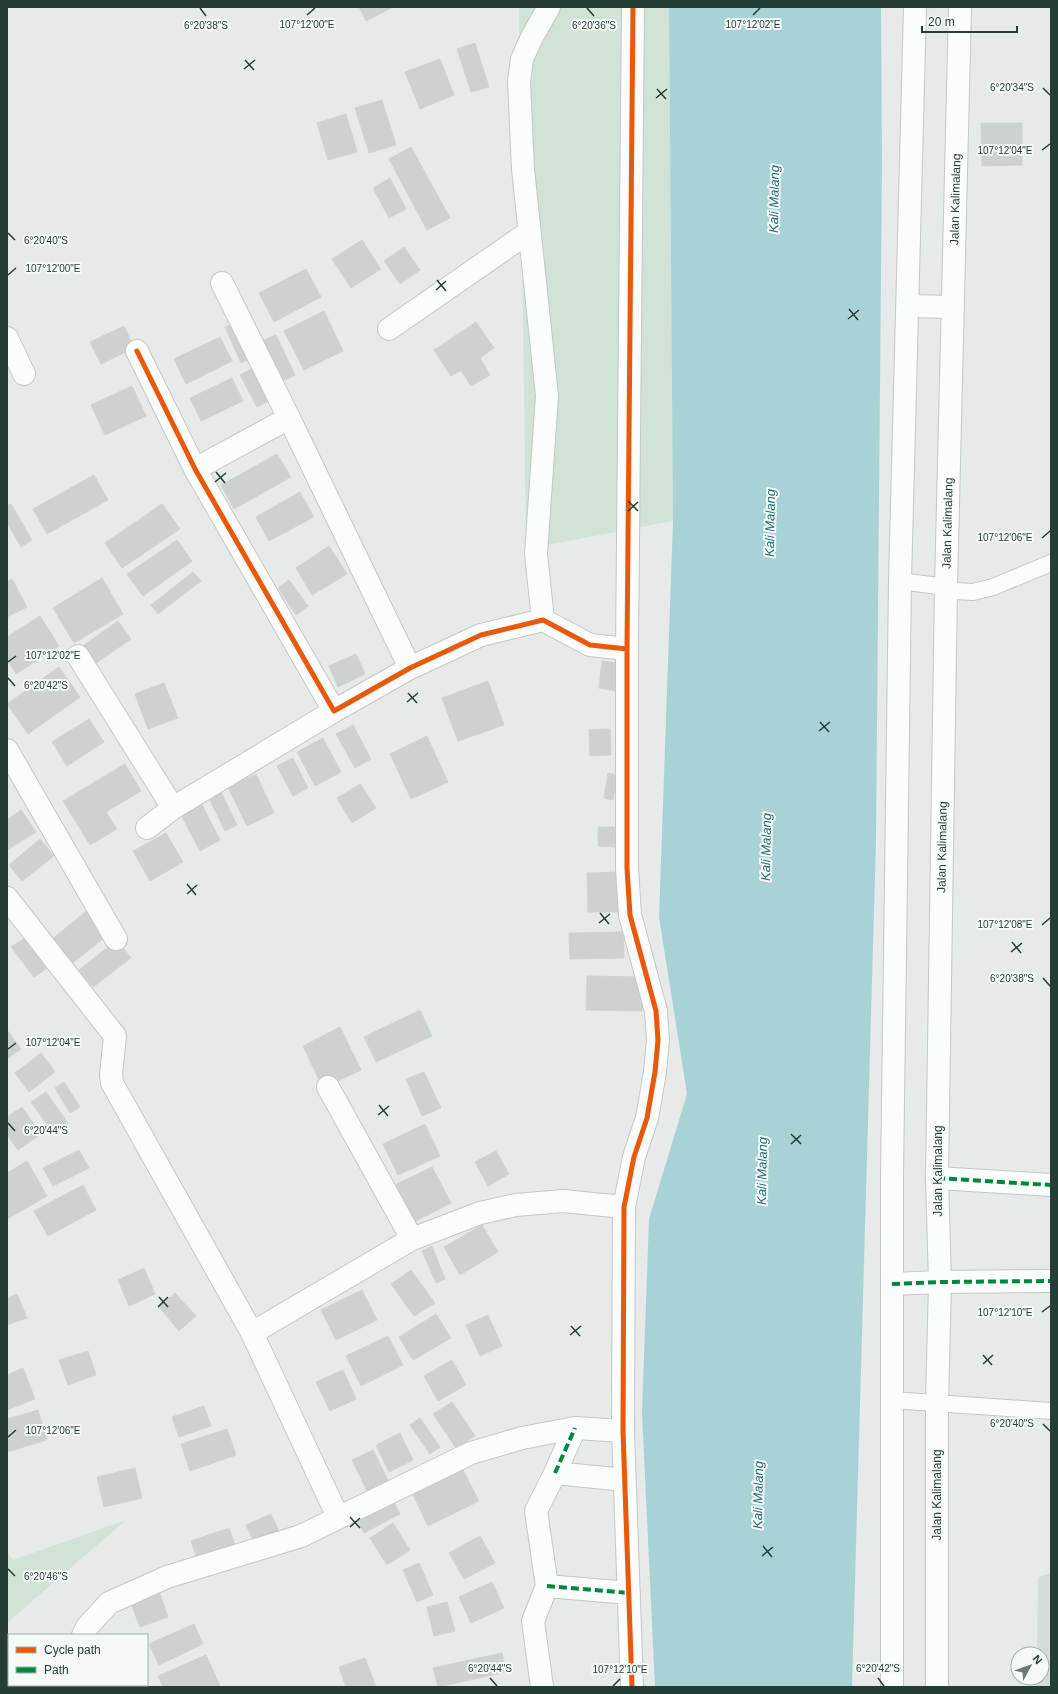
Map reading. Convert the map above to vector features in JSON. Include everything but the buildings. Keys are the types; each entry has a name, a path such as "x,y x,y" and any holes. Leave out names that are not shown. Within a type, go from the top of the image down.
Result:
{"street":[{"path":"543,620 536,554 547,396 523,169 519,82 522,59 532,37 549,7"},
{"path":"632,1687 623,1432 624,1207 634,1157 647,1118 655,1072 658,1040 656,1011 630,915 627,868 627,649 633,7"},
{"path":"892,1687 892,1284 900,581 915,7"},
{"name":"Jalan Kalimalang","path":"937,1687 937,1403 940,1282 937,1178 946,587 960,7"},
{"path":"389,329 529,232"},
{"path":"222,283 410,668"},
{"path":"908,306 953,307"},
{"path":"7,338 24,374"},
{"path":"137,350 195,469 334,711"},
{"path":"195,469 289,418"},
{"path":"147,828 173,808 334,711 410,668 481,635 543,620 590,645 627,649"},
{"path":"78,656 173,808"},
{"path":"7,750 116,939"},
{"path":"7,898 115,1036 111,1075 112,1083 252,1333 338,1517"},
{"path":"328,1087 412,1240"},
{"path":"937,1178 1051,1185"},
{"path":"252,1333 412,1240 480,1212 516,1205 563,1200 624,1207"},
{"path":"892,1284 1051,1281"},
{"path":"84,1634 87,1627 109,1603 168,1577 301,1536 472,1452 522,1438 575,1428 623,1432"},
{"path":"542,1687 533,1621 547,1586 536,1511 575,1428"},
{"path":"555,1473 625,1480"},
{"path":"547,1586 629,1593"}],"lane":[{"path":"900,581 946,587 954,591 973,592 993,587 1051,563"},
{"path":"892,1400 1051,1411"}],"shaded area":[{"path":"1051,1573 1051,1687 1037,1687 1050,1686 1050,1646 1037,1646 1038,1577"}],"green space":[{"path":"519,7 669,7 673,521 526,549"},
{"path":"126,1520 7,1623 7,1552 13,1560"}],"water":[{"name":"Kali Malang","path":"669,7 881,7 882,163 876,840 852,1687 655,1687 642,1413 649,1219 687,1094 659,917 673,521"}],"marked path":[{"path":"937,1178 1051,1185"},
{"path":"892,1284 1051,1281"},
{"path":"555,1473 575,1428"},
{"path":"547,1586 629,1593"}],"cycle path":[{"path":"632,1687 623,1431 624,1207 634,1157 647,1118 655,1072 658,1040 656,1011 630,915 627,868 627,649 633,7"},
{"path":"137,351 195,469 334,711 410,668 481,635 543,620 590,645 627,649"}]}
